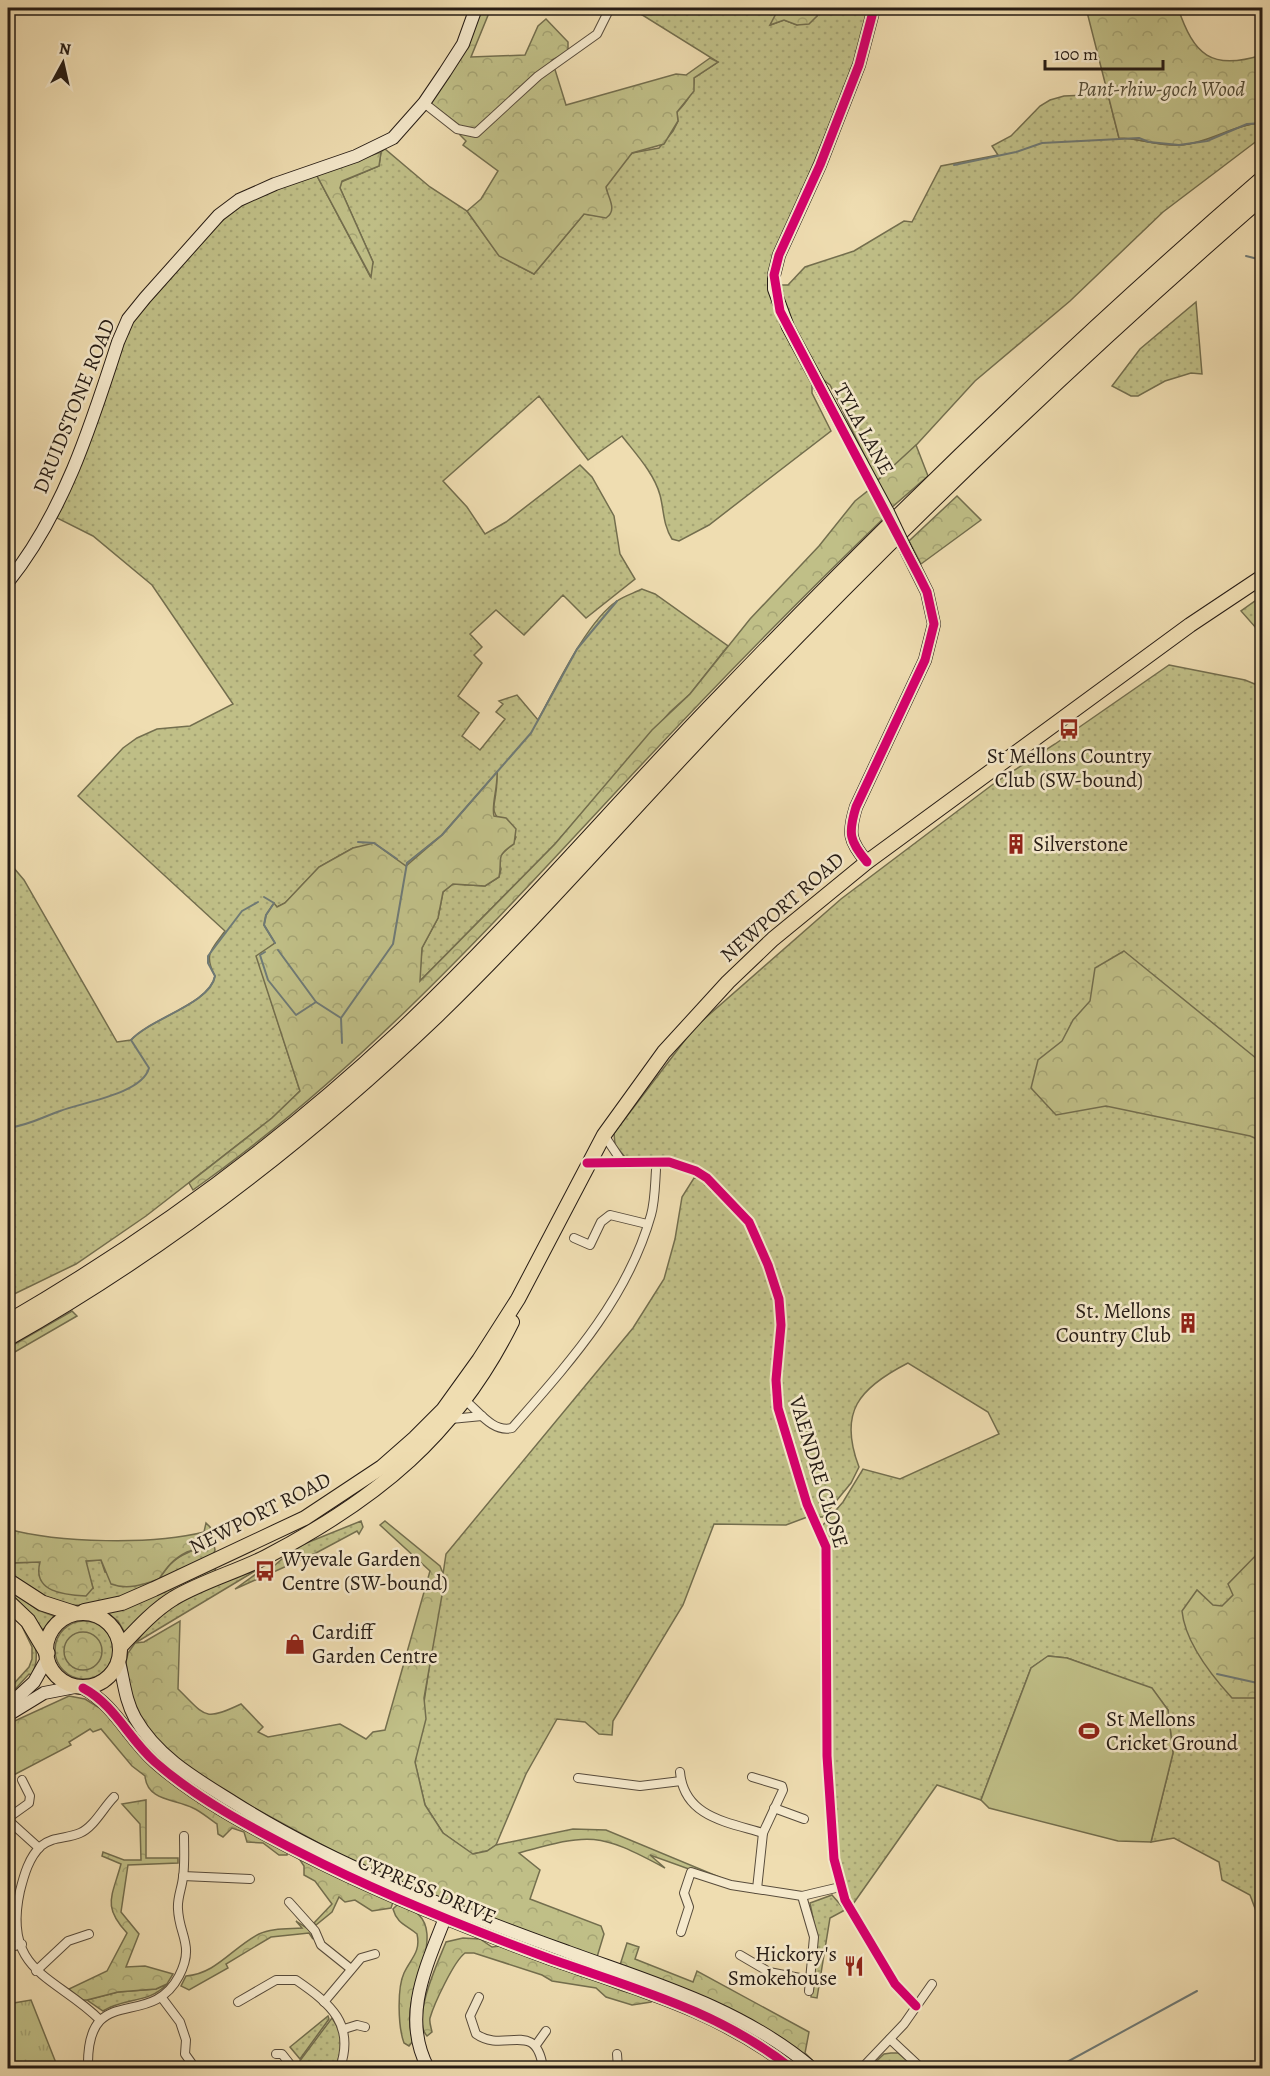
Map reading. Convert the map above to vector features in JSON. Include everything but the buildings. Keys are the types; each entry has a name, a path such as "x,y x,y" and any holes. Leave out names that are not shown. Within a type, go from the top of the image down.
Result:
{"highway":[{"path":"8,1322 106,1262 210,1190 295,1123 399,1033 468,965 700,718 856,558 1091,333 1263,179"},
{"path":"8,1338 178,1230 275,1157 363,1084 495,957 727,709 896,538 1099,344 1263,197"},
{"path":"8,1581 42,1604 79,1612"},
{"path":"8,1602 28,1621 47,1656"}],"main road":[{"name":"NEWPORT ROAD","path":"79,1612 122,1603 304,1518 382,1467 461,1397 496,1354 515,1316 518,1299 587,1163 604,1135 664,1052 728,982 807,910 867,862 1190,625 1263,577"},
{"name":"NEWPORT ROAD","path":"120,1647 144,1622 175,1598 266,1556 345,1510 406,1464 451,1419 461,1397"},
{"path":"79,1612 108,1624 116,1634 120,1647 119,1662 100,1683 79,1688 57,1678 47,1656 57,1624 79,1612"}],"street":[{"name":"DRUIDSTONE ROAD","path":"8,582 28,556 63,491 118,342 128,319 145,298 219,215 239,200 275,184 380,147 393,138 424,103 463,44 476,8"},
{"path":"424,103 457,129 476,133 538,76 597,34 609,8"},
{"name":"TYLA LANE","path":"867,862 854,847 850,828 856,807 925,660 934,624 927,592 888,512 788,327 774,289 774,274 779,255 820,165 859,65 874,8"},
{"path":"604,1135 622,1162"},
{"name":"VAENDRE CLOSE","path":"587,1163 677,1163 706,1178 749,1222 777,1291 782,1337 776,1380 778,1408 807,1504 826,1547 826,1756 834,1859 840,1887 884,1966 900,1990 916,2006"},
{"path":"461,1397 482,1416 504,1430 512,1428 577,1353 618,1294 651,1215 656,1170"},
{"path":"574,1238 590,1245 605,1216 610,1215 647,1224"},
{"path":"451,1419 482,1416"},
{"path":"8,1706 34,1682 47,1656"},
{"name":"CYPRESS DRIVE","path":"119,1662 125,1694 134,1717 147,1736 174,1763 245,1810 311,1847 446,1913 694,2009 746,2037 791,2068"},
{"path":"8,1715 44,1693 79,1688"},
{"name":"CYPRESS DRIVE","path":"79,1688 112,1709 155,1762 224,1809 321,1863 374,1889 703,2002 752,2026 812,2068"},
{"path":"579,1778 640,1786 680,1776 687,1797 698,1810 717,1820 763,1833"},
{"path":"753,1777 782,1786 763,1833 757,1889"},
{"path":"22,1780 30,1796 29,1803 8,1819 39,1848"},
{"path":"100,2020 36,1971 22,1944 18,1921 20,1895 30,1862 39,1848 53,1839 85,1830 114,1797"},
{"path":"774,1808 804,1819"},
{"path":"88,2068 87,2049 93,2030 100,2020 114,2011 144,2006 162,1998 179,1976 187,1950 178,1906 183,1876 184,1836"},
{"path":"681,1932 689,1907 684,1893 691,1872 723,1884 802,1896 840,1887"},
{"path":"183,1876 250,1879"},
{"path":"802,1896 814,1937 809,1991"},
{"path":"289,1902 315,1931 321,1945 351,1969"},
{"path":"428,2068 417,2040 416,2000 446,1913"},
{"path":"36,1971 68,1941 89,1934"},
{"path":"8,1948 22,1944"},
{"path":"324,2002 351,1969 365,1956 375,1954"},
{"path":"740,1955 770,1972 810,1980"},
{"path":"238,2002 276,1980 290,1978 296,1980 324,2002 344,2029 346,2046 340,2068"},
{"path":"862,2068 891,2039 932,1984"},
{"path":"479,1997 470,2016 476,2034 489,2040 520,2040 536,2045 541,2053 543,2068"},
{"path":"162,1998 180,2022 186,2040 185,2054 195,2068"},
{"path":"344,2029 357,2025 365,2026"},
{"path":"536,2045 546,2031"},
{"path":"891,2039 921,2068"},
{"path":"276,2054 282,2054 293,2068"},
{"path":"617,2054 618,2068"}],"green space":[{"path":"481,8 491,8 471,57 525,55 538,26 546,19 568,42 568,52 552,60 566,105 676,74 686,75 710,58 718,62 694,78 694,91 677,112 678,121 664,144 632,153 606,187 612,208 610,215 606,218 584,214 534,274 499,256 467,211 481,199 498,171 463,145 466,141 460,135 459,125 430,103"},
{"path":"631,8 779,8 771,25 784,20 797,25 817,16 819,8 870,8 858,57 771,265 812,382 812,393 831,431 709,525 679,541 672,539 669,534 660,495 653,479 622,436 588,460 539,396 443,481 467,507 485,534 506,522 580,465 592,477 614,516 620,554 635,579 586,618 563,595 524,635 496,610 470,634 482,647 474,655 482,663 458,696 479,713 462,736 480,750 505,719 496,712 503,704 499,701 517,695 538,720 573,656 595,623 617,601 642,589 655,594 728,646 690,694 670,712 555,844 419,982 422,948 438,918 443,892 453,884 485,886 499,877 501,869 498,859 516,837 495,813 497,773 442,835 407,863 406,867 366,846 353,848 319,867 285,903 277,907 274,904 275,943 257,957 300,1091 272,1118 146,1216 76,1264 8,1297 8,861 24,880 117,1042 131,1040 140,1032 203,995 211,986 215,976 209,957 213,947 225,931 78,796 123,748 137,738 157,729 190,726 233,704 152,585 93,536 57,518 132,322 218,224 250,199 316,174 370,276 373,262 340,188 341,182 379,166 381,152 385,149 430,187 467,211 499,255 534,274 584,214 599,216 608,197 606,187 609,179 632,153 659,148 678,121 677,112 691,92 694,78 718,62"},
{"path":"779,8 819,8 817,16 809,24 797,25 784,20 770,25"},
{"name":"Pant-rhiw-goch Wood","path":"1086,8 1178,8 1191,37 1198,48 1207,55 1217,60 1230,61 1262,55 1262,123 1251,124 1189,144 1163,144 1119,138"},
{"path":"1108,94 1119,138 1163,144 1189,144 1251,124 1262,123 1262,137 1163,212 1070,301 975,381 908,454 877,481 830,385 822,379 793,327 779,285 788,285 805,267 854,251 904,221 912,222 941,166 998,155 992,146 1011,136 1040,106 1050,100 1064,96"},
{"path":"381,152 379,166 342,181 340,188 373,262 371,277 316,174"},
{"path":"1196,302 1202,374 1191,373 1165,381 1138,396 1131,396 1112,386 1140,349"},
{"path":"916,445 928,476 891,508 877,481"},
{"path":"869,490 884,518 723,679 421,996 311,1097 193,1190 189,1183 272,1118 300,1091 256,956 275,943 264,925 266,915 274,903 277,907 285,903 319,867 353,848 374,843 406,866 442,835 497,772 494,816 506,818 516,829 514,844 500,858 499,877 485,886 453,884 443,892 438,918 422,948 420,981 555,844 652,730 690,694 750,619 819,546 855,501"},
{"path":"957,496 981,520 921,564 909,541"},
{"path":"1262,596 1262,631 1256,628 1241,611"},
{"path":"1169,665 1245,680 1262,687 1262,1927 1250,1895 1222,1880 1219,1862 1174,1838 1151,1842 1173,1753 1168,1710 1152,1689 1067,1658 1049,1656 1031,1668 981,1800 937,1785 853,1904 842,1878 835,1836 830,1760 823,1525 843,1502 863,1469 900,1479 999,1434 988,1412 908,1363 877,1382 865,1392 857,1404 852,1417 851,1431 859,1467 851,1483 823,1517 817,1517 809,1503 781,1408 779,1381 784,1326 755,1228 698,1169 625,1157 615,1145 614,1133 695,1027 841,899 996,782"},
{"path":"1124,951 1262,1063 1262,1141 1250,1136 1106,1106 1056,1115 1031,1088 1038,1060 1062,1041 1073,1020 1090,1001 1095,968"},
{"path":"694,1178 705,1179 747,1223 774,1291 779,1325 774,1381 810,1516 786,1525 714,1524 683,1605 613,1721 612,1735 599,1734 585,1722 557,1719 526,1774 496,1845 487,1851 472,1854 443,1833 425,1805 415,1763 446,1554 633,1328 664,1279 675,1239 682,1197"},
{"path":"72,1311 77,1316 8,1356 8,1348"},
{"path":"361,1521 363,1527 359,1534 357,1531 316,1553 235,1589 256,1574 268,1571 289,1553 304,1544"},
{"path":"385,1521 440,1566 445,1578 424,1698 426,1719 415,1762 425,1805 443,1833 473,1854 487,1851 496,1845 573,1829 606,1830 724,1879 722,1881 650,1855 665,1868 624,1848 594,1840 579,1839 519,1853 540,1870 530,1899 601,1926 604,1934 597,1957 475,1912 348,1859 223,1791 170,1756 145,1728 132,1705 126,1662 128,1653 135,1643 144,1642 180,1621 178,1689 200,1710 212,1714 219,1713 241,1704 263,1727 258,1732 268,1737 340,1724 366,1739 373,1732 385,1730 430,1571 380,1525"},
{"path":"206,1523 210,1527 213,1540 204,1547 182,1555 159,1579 147,1583 129,1587 111,1584 101,1560 86,1561 93,1588 86,1596 60,1593 45,1586 39,1572 40,1562 8,1563 8,1529 53,1537 106,1541 183,1536 204,1532"},
{"path":"213,1540 215,1550 213,1556 134,1593 91,1604 71,1605 52,1601 8,1575 8,1563 41,1562 93,1588 85,1561 101,1560 105,1572 159,1579 178,1558"},
{"path":"1262,1549 1262,1698 1232,1698 1200,1658 1188,1634 1182,1611 1197,1590 1213,1605 1222,1606 1233,1595 1228,1584"},
{"path":"216,1565 215,1572 155,1605 125,1633 118,1621 106,1612"},
{"path":"255,1571 135,1643 159,1617 188,1597 220,1582"},
{"path":"8,1588 38,1610 54,1616 43,1630 32,1616 8,1596"},
{"path":"18,1618 34,1645 35,1666 32,1675 29,1674 8,1697 8,1690 29,1667 32,1659 32,1647"},
{"path":"84,1621 100,1626 108,1634 113,1650 108,1666 100,1674 84,1679 68,1674 60,1666 55,1650 60,1634 68,1626"},
{"path":"83,1632 97,1637 102,1651 97,1665 83,1670 69,1665 64,1651 69,1637"},
{"name":"St Mellons Cricket Ground","path":"1048,1656 1067,1658 1152,1688 1168,1710 1173,1753 1151,1842 1118,1841 989,1808 981,1800 1031,1668"},
{"path":"69,1696 85,1699 108,1714 145,1757 288,1851 287,1855 279,1855 263,1843 247,1842 244,1832 232,1828 223,1837 218,1834 217,1824 199,1811 156,1795 147,1784 145,1776 132,1766 101,1729 93,1732 90,1729 69,1742 71,1745 8,1778 8,1724"},
{"path":"146,1800 146,1858 178,1858 178,1863 128,1865 121,1912 139,1934 126,1967 145,1966 173,1974 167,1984 156,1989 118,1992 78,2000 69,1989 107,1971 127,1933 114,1915 111,1901 121,1864 102,1856 103,1852 124,1860 141,1860 140,1824 122,1804"},
{"path":"298,1857 393,1902 391,1908 372,1911 355,1900 345,1902 339,1897 332,1912 316,1925 314,1923 332,1904 315,1881 304,1875 304,1866"},
{"path":"832,1895 845,1910 830,1918 817,1998 811,1997 817,1938 810,1903"},
{"path":"397,1905 413,1911 423,1920 427,1932 427,1946 411,2004 410,2022 413,2041 409,2046 404,2043 402,2036 399,1998 404,1973 415,1955 418,1940 417,1934 397,1918 393,1909"},
{"path":"296,1921 311,1931 313,1939 309,1933 271,1937 226,1964 228,1968 189,1990 181,1986 186,1976 197,1974 215,1965 259,1934 274,1930 302,1928"},
{"path":"463,1938 480,1939 492,1947 500,1946 620,1990 652,1999 651,2002 632,2005 606,1997 596,1988 552,1981 542,1975 474,1953 465,1953 450,1973 440,1993 430,2018 432,2032 427,2036 423,2028 422,2017 432,1976 446,1942"},
{"path":"627,1943 639,1947 635,1959 693,1982 697,1971 809,2032 805,2053 817,2065 620,1965"},
{"path":"167,1984 145,1998 103,2011 87,2000 118,1992 156,1989"},
{"path":"31,2000 58,2068 8,2068 8,2004"},
{"path":"328,2016 329,2019 300,2059 290,2047"},
{"path":"332,2018 341,2037 340,2055 335,2068 297,2068 296,2066"},
{"path":"898,2053 916,2068 869,2068 884,2054"}],"waterway":[{"path":"954,165 1016,152 1042,143 1139,138 1149,142 1179,145 1207,141 1247,124 1262,123"},
{"path":"1246,256 1262,260"},
{"path":"342,1043 341,1018 393,944 407,863 442,835 531,733 577,649 617,601"},
{"path":"358,842 374,843 397,859"},
{"path":"264,897 274,903 266,915 264,925 275,943"},
{"path":"8,1128 124,1091 144,1077 149,1068 131,1040 140,1032 203,995 211,986 215,976 208,963 208,956 242,911 258,902"},
{"path":"278,950 316,1002 341,1018"},
{"path":"265,952 260,955 268,980 296,1015 316,1002"},
{"path":"1217,1674 1262,1684"},
{"path":"1056,2068 1197,1991"}],"cycle path":[{"path":"867,862 852,836 853,816 925,660 934,624 927,592 780,311 774,275 779,255 820,165 859,65 874,8"},
{"path":"587,1163 669,1162 696,1171 707,1178 749,1222 768,1265 779,1299 781,1325 776,1380 778,1408 807,1504 826,1547 827,1756 834,1859 845,1900 895,1984 916,2006"},
{"path":"83,1688 104,1703 145,1753 171,1776 225,1812 263,1833 331,1868 423,1909 705,2016 763,2048 791,2068"}],"place":[{"name":"St Mellons Country Club (SW-bound)","path":"1069,729"},
{"name":"Silverstone","path":"1016,844"},
{"name":"St. Mellons Country Club","path":"1188,1323"},
{"name":"Wyevale Garden Centre (SW-bound)","path":"265,1571"},
{"name":"Cardiff Garden Centre","path":"295,1644"},
{"name":"St Mellons Cricket Ground","path":"1089,1731"},
{"name":"Hickory's Smokehouse","path":"854,1966"}]}
